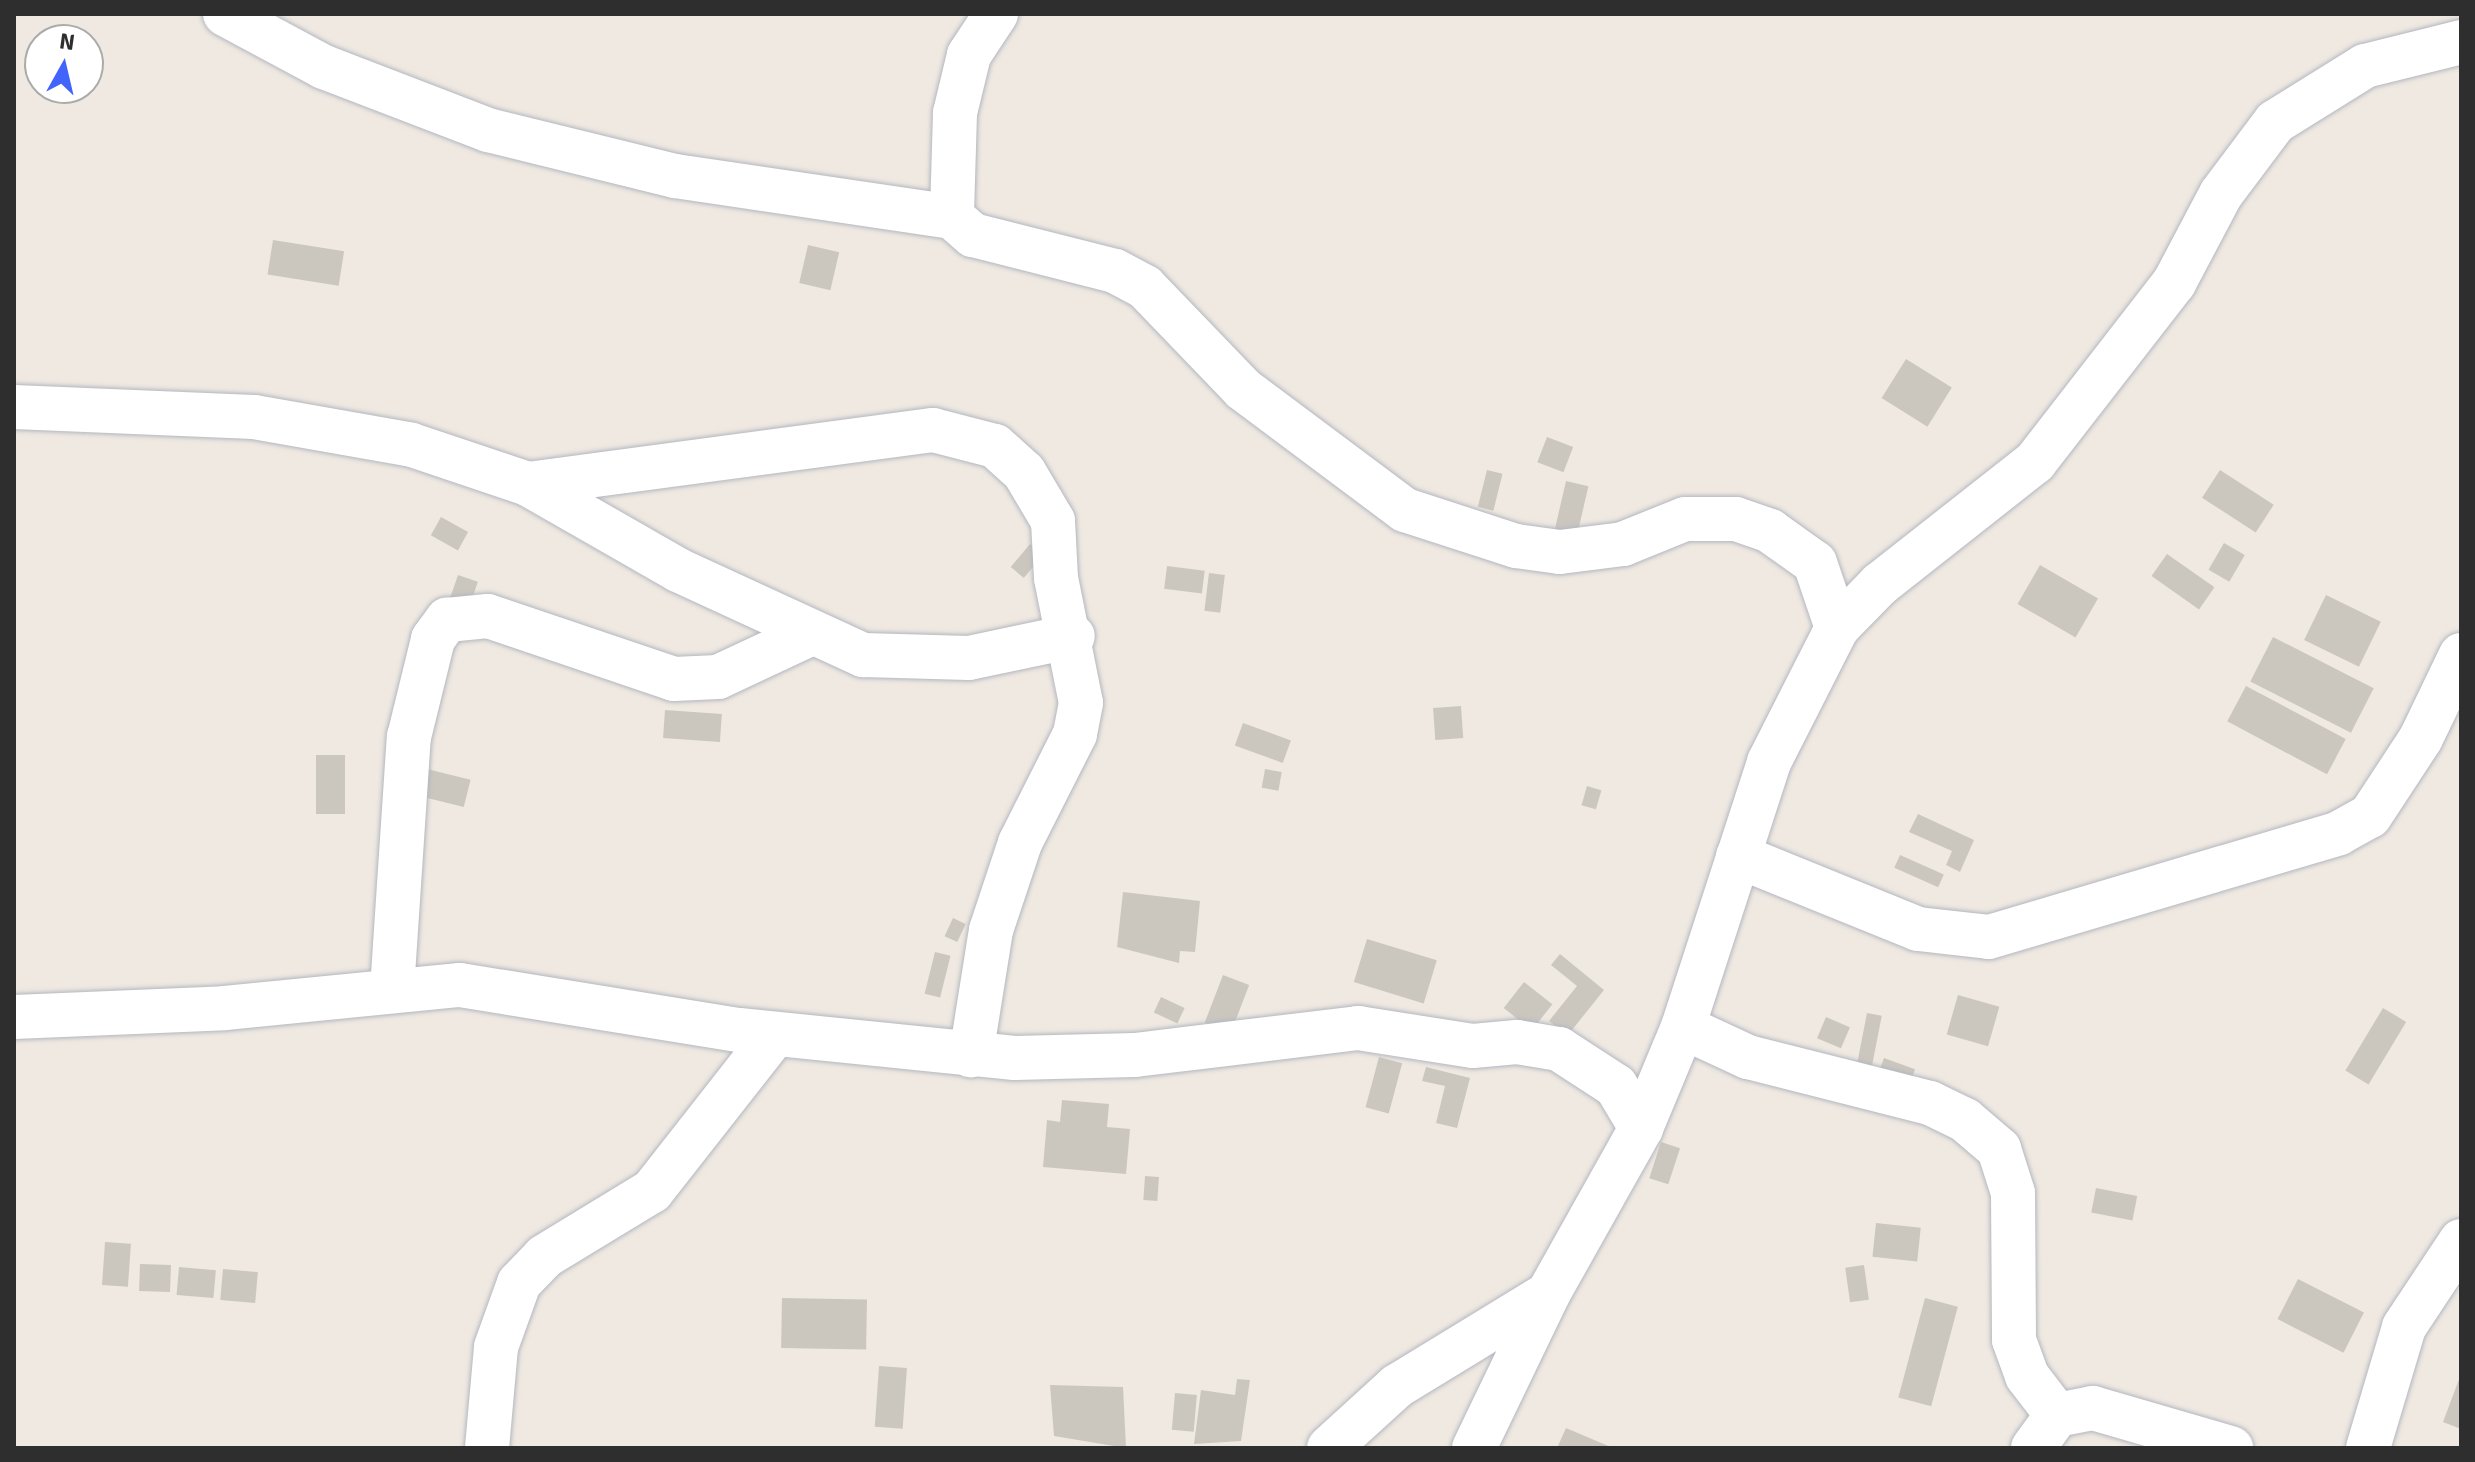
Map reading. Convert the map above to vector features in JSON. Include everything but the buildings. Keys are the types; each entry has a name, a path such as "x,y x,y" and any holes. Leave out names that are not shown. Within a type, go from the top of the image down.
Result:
{"street":[{"path":"225,14 324,67 488,130 675,176 952,217 973,235 1007,248 1115,271 1145,287 1243,389 1405,510 1516,546 1560,552 1623,544 1685,519 1736,519 1770,531 1815,563 1837,628"},
{"path":"952,217 960,87 969,55 996,14"},
{"path":"1474,1448 1548,1294 1641,1128 1683,1027 1769,762 1837,628 1880,584 2035,462 2174,283 2221,194 2275,122 2365,66 2461,42"},
{"path":"14,407 309,423 412,445 528,484 591,525 808,635 863,655 910,661 969,658 1073,636"},
{"path":"528,484 933,430 969,435 995,446 1042,497 1081,675 1075,734 1020,843 991,930 971,1055"},
{"path":"392,990 409,737 433,639 447,620 488,616 674,679 718,677 808,635"},
{"path":"1738,856 1918,929 1989,937 2339,833 2370,816 2421,738 2461,655"},
{"path":"14,1017 225,1008 392,990 500,987 775,1034 971,1055 1135,1055 1325,1029 1473,1046 1517,1042 1592,1064 1616,1086 1641,1128"},
{"path":"1683,1027 1748,1057 1930,1103 1999,1149 2013,1193 2014,1340 2045,1432 2093,1408 2136,1415 2231,1448"},
{"path":"487,1448 496,1347 519,1283 545,1256 652,1191 775,1034"},
{"path":"2368,1448 2404,1327 2461,1241"},
{"path":"1329,1448 1422,1368 1548,1294"}]}
